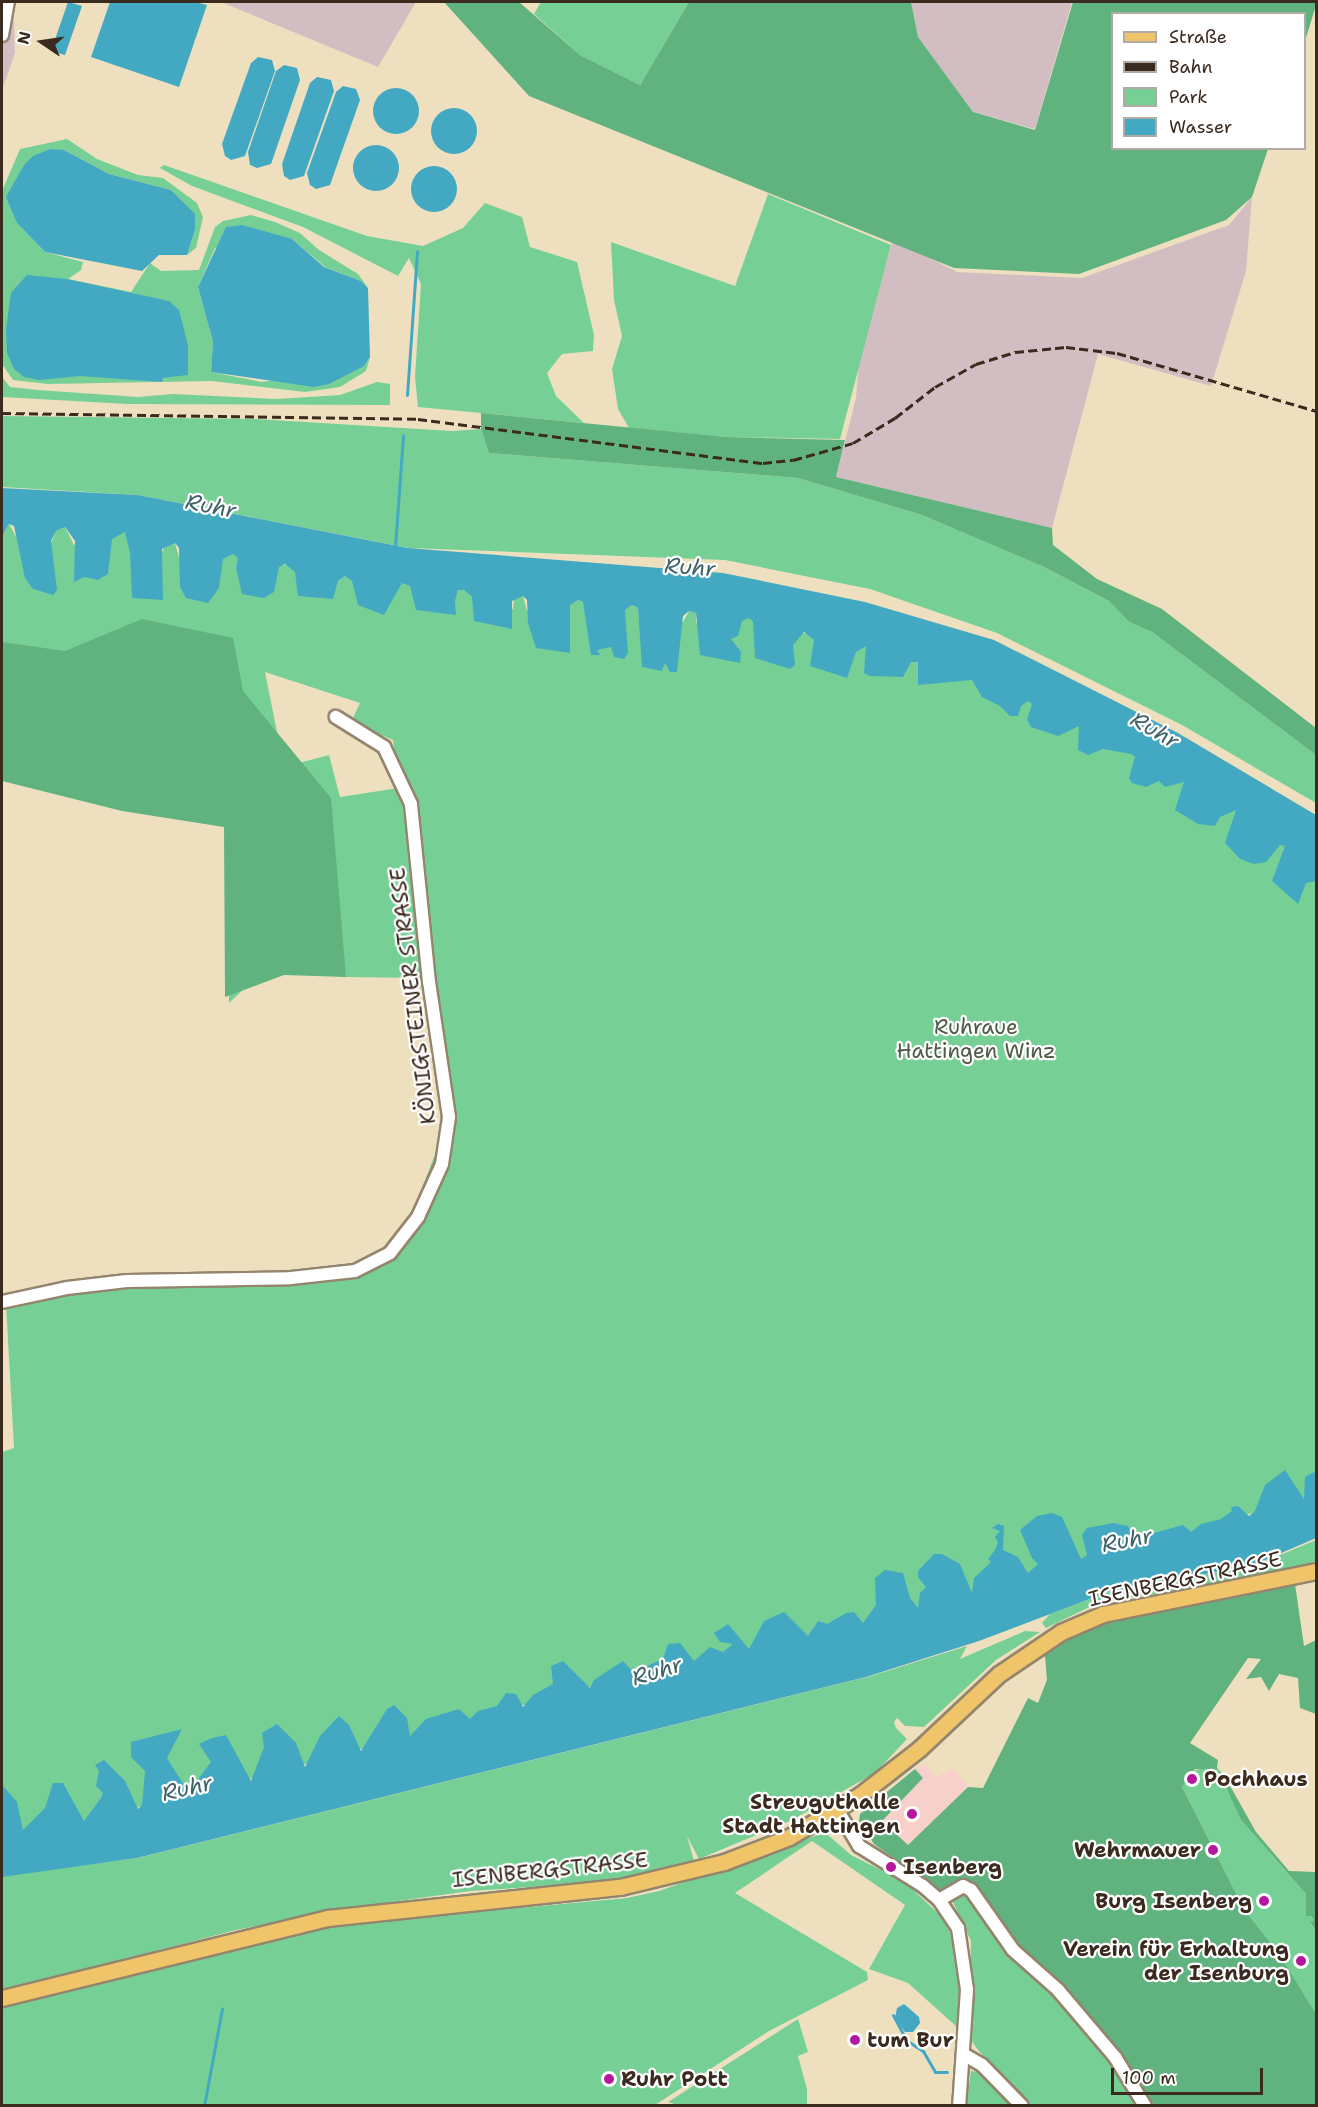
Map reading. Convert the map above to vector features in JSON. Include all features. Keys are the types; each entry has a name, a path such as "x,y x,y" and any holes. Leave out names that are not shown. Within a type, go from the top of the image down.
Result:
{"main road":[{"name":"ISENBERGSTRASSE","path":"2,1998 328,1918 650,1882 724,1862 789,1836 838,1811 904,1762 999,1674 1061,1632 1103,1614 1317,1571"}],"street":[{"path":"2,35 8,2"},
{"name":"KÖNIGSTEINER STRASSE","path":"2,1302 67,1287 127,1281 302,1277 355,1271 390,1253 418,1217 442,1164 449,1118 429,982 411,804 384,747 373,736 336,717"},
{"path":"838,1811 859,1846 939,1900 958,1928 967,1965 959,2106"},
{"path":"939,1900 963,1886 971,1890 1007,1943 1058,1990 1115,2057 1145,2106"},
{"path":"963,2054 982,2065 1022,2106"}],"shaded area":[{"path":"2,2 13,2 15,53 2,90"},
{"path":"221,2 416,2 378,67"},
{"path":"911,2 1072,2 1035,129 973,112 918,37"},
{"path":"1252,197 1246,271 1211,386 1098,354 1052,528 836,477 856,398 859,362 893,239 957,272 1082,278 1229,225"},
{"path":"924,1763 936,1777 953,1769 968,1786 908,1845 882,1821 923,1778 915,1769"}],"green space":[{"path":"444,2 519,2 580,55 640,85 689,2 911,2 918,37 973,112 1035,130 1073,2 1316,2 1306,38 1306,12 1111,12 1111,150 1268,150 1252,197 1226,220 1079,274 954,268 529,96"},
{"path":"541,2 689,2 640,85 580,55 534,14"},
{"path":"67,139 97,159 138,175 163,178 197,203 203,217 196,248 187,255 195,230 195,215 171,190 109,174 64,150 24,165 17,180 17,223 45,252 83,262 81,270 68,279 131,292 150,263 161,271 199,270 215,227 223,221 251,215 275,222 300,233 319,250 358,274 368,288 361,281 325,267 292,239 215,248 198,287 213,342 211,372 262,382 364,366 370,357 366,371 340,387 305,392 212,381 48,384 13,380 2,364 2,191 20,149"},
{"path":"164,165 367,236 423,246 463,228 485,203 522,217 530,247 577,262 594,335 593,351 562,354 547,373 556,396 584,423 418,407 415,377 421,284 409,258 398,276 303,227 192,186 160,168"},
{"path":"768,194 891,245 840,439 727,437 629,428 618,409 612,369 622,336 614,300 611,242 735,286"},
{"path":"2,377 10,387 38,390 138,397 173,394 277,399 340,395 377,382 390,384 390,405 127,404 2,397"},
{"path":"481,413 727,437 845,440 836,477 1052,528 1053,545 1097,579 1162,609 1316,728 1316,755 1152,632 1129,622 1109,601 1044,567 922,515 798,478 489,453 481,429"},
{"path":"2,416 256,419 452,431 481,429 489,453 798,478 922,515 1044,567 1109,601 1129,622 1152,632 1316,755 1316,803 1182,725 997,633 870,589 725,560 409,548 138,495 2,487"},
{"name":"Ruhraue Hattingen Winz","path":"9,524 18,540 51,543 56,531 65,527 74,545 125,532 161,554 167,543 175,543 179,557 223,558 233,554 239,558 237,566 291,565 295,572 337,582 345,576 396,591 402,583 406,583 455,600 458,590 464,590 472,597 513,609 514,598 523,596 527,611 578,600 583,602 586,616 625,619 625,610 632,605 638,608 639,619 683,622 689,611 696,613 696,623 749,617 753,622 811,635 854,641 1112,725 1316,864 1316,1492 1305,1499 1301,1497 1160,1543 879,1620 654,1670 249,1779 192,1799 190,1794 84,1821 82,1819 2,1835 2,1452 14,1448 6,1304 72,1289 366,1268 401,1242 446,1126 424,978 346,977 345,969 278,973 246,987 229,1003 227,823 2,696 2,536","holes":["265,672 360,703 351,722 393,740 399,788 340,797 329,755 284,767"]},
{"path":"142,619 233,638 243,691 331,798 346,977 284,975 225,997 224,827 122,811 2,781 2,642 65,651"},
{"path":"1316,1540 1316,1561 1289,1572 1098,1603 1046,1628 1042,1623 1050,1614 1112,1591 1256,1565"},
{"path":"1295,1584 1304,1646 1316,1640 1316,1714 1300,1708 1298,1678 1279,1674 1269,1691 1261,1677 1246,1679 1261,1659 1248,1658 1190,1743 1218,1760 1218,1769 1195,1769 1182,1787 1244,1909 1282,1958 1316,2014 1316,2105 1148,2105 1014,1947 969,1879 943,1893 874,1844 859,1822 860,1814 915,1769 923,1778 882,1821 908,1845 968,1787 983,1788 1028,1698 1038,1703 1047,1680 1045,1656 1038,1651 1071,1633 1108,1620 1195,1600"},
{"path":"1025,1631 1040,1632 996,1660 924,1727 905,1726 897,1718 894,1722 896,1728 907,1739 875,1773 790,1821 699,1859 687,1836 694,1861 651,1874 593,1883 470,1891 341,1909 236,1930 2,1991 2,1876 138,1858 871,1676 967,1646 960,1659"},
{"path":"1206,1767 1217,1768 1224,1776 1241,1820 1306,1894 1306,1917 1311,1916 1314,1920 1310,1924 1316,1931 1316,2014 1282,1958 1244,1909 1182,1787 1190,1772"},
{"path":"1218,1769 1225,1777 1256,1832 1289,1871 1316,1872 1316,1931 1310,1923 1314,1920 1311,1916 1306,1917 1306,1894 1241,1820"},
{"path":"817,1835 828,1835 851,1855 905,1882 943,1918 956,1945 961,1989 957,2027 908,1983 869,1969 905,1905 812,1841 735,1893 867,1972 868,1980 769,2031 655,2105 2,2106 2,2004 237,1946 348,1924 627,1898 659,1891"},
{"path":"959,1894 967,1894 1057,1992 1111,2057 1141,2105 1029,2105 978,2050 969,2037 971,1941 952,1900"},
{"path":"798,2019 808,2052 798,2056 807,2089 807,2105 681,2106 668,2102"},
{"path":"971,2071 984,2073 1015,2106 966,2106"}],"water":[{"path":"68,2 82,6 65,55 51,51"},
{"path":"110,2 195,2 207,5 179,87 91,57"},
{"path":"258,57 272,60 275,71 245,156 231,160 225,156 222,144 251,63"},
{"path":"284,65 297,68 300,80 271,164 257,168 250,165 248,152 276,71"},
{"path":"317,77 331,80 334,91 304,176 290,180 284,176 282,164 310,83"},
{"path":"343,86 356,89 360,100 330,185 316,189 310,185 307,173 336,92"},
{"path":"401,88 413,94 418,102 418,120 413,128 405,133 391,134 383,131 376,124 373,106 376,98 383,91"},
{"path":"459,108 471,114 476,122 476,140 471,148 463,153 449,154 437,148 432,140 431,126 437,114 445,109"},
{"path":"381,145 393,151 398,159 398,177 393,185 385,190 371,191 363,188 356,181 353,163 356,155 363,148"},
{"path":"50,149 64,150 109,174 171,190 195,214 195,230 187,255 159,255 142,271 45,252 17,223 6,197 24,165 33,156"},
{"path":"439,166 451,172 456,180 456,198 451,206 443,211 429,212 421,209 414,202 411,184 414,176 421,169"},
{"path":"242,225 292,239 324,267 361,281 368,288 370,357 364,366 329,384 314,387 211,372 213,342 198,287 226,227"},
{"path":"27,275 67,279 169,301 179,310 188,346 188,375 163,378 162,382 80,376 39,380 24,377 14,369 7,353 6,330 11,293"},
{"name":"Ruhr","path":"2,488 138,495 408,548 723,573 865,602 994,640 1178,733 1316,815 1316,881 1306,883 1298,904 1272,881 1285,846 1280,845 1266,862 1254,864 1240,859 1225,843 1236,810 1220,817 1215,826 1198,824 1175,810 1184,782 1165,787 1159,781 1146,787 1132,783 1129,778 1135,757 1131,754 1103,749 1088,755 1078,750 1079,726 1058,736 1031,727 1027,720 1032,704 1028,701 1021,706 1018,716 1010,716 1000,706 982,697 972,680 918,685 918,662 911,662 903,677 870,676 864,673 866,646 856,652 847,678 810,666 814,640 804,632 793,645 795,665 790,669 755,658 753,622 749,618 742,621 738,636 731,639 741,652 740,663 700,655 696,613 689,611 683,616 677,672 670,672 665,663 662,671 642,667 638,608 632,605 625,610 628,653 624,659 614,657 611,647 597,650 600,655 591,655 583,602 578,600 570,605 570,653 536,648 528,623 527,600 523,596 512,601 512,629 474,621 472,597 464,590 458,590 455,601 456,615 416,610 410,586 402,583 384,615 358,605 352,581 345,576 338,581 333,599 298,596 295,572 285,564 279,567 274,592 264,598 242,594 236,568 238,558 233,554 223,559 219,588 208,603 186,598 180,587 179,548 175,543 162,549 163,600 132,598 130,553 125,532 112,539 108,574 98,580 84,577 74,582 75,541 65,527 56,531 51,541 57,590 53,595 33,589 25,578 14,526 9,524 2,536"},
{"name":"Ruhr","path":"1285,1470 1304,1499 1305,1477 1316,1471 1316,1538 1254,1565 1111,1591 979,1641 866,1677 137,1858 2,1877 2,1785 17,1802 23,1830 45,1808 53,1783 63,1783 84,1821 103,1793 96,1786 99,1771 95,1765 104,1760 125,1781 138,1809 142,1805 145,1771 131,1757 131,1742 182,1729 167,1758 192,1798 199,1778 211,1762 199,1744 212,1738 226,1735 251,1781 264,1747 262,1733 277,1724 296,1743 305,1767 320,1736 339,1716 349,1725 361,1751 387,1709 394,1705 407,1718 410,1736 426,1719 459,1709 470,1719 478,1711 497,1706 506,1693 516,1694 523,1707 533,1695 553,1684 551,1666 563,1661 590,1688 594,1680 623,1661 638,1677 649,1665 663,1659 668,1644 680,1643 694,1661 710,1647 723,1652 733,1644 720,1642 714,1633 728,1624 749,1649 764,1621 784,1612 808,1636 818,1621 827,1624 846,1613 854,1612 863,1623 876,1605 875,1578 885,1570 903,1573 910,1598 918,1608 920,1593 926,1587 918,1577 918,1571 934,1554 942,1554 960,1564 972,1593 974,1578 991,1562 988,1559 995,1550 998,1542 995,1537 1000,1531 992,1528 998,1524 1004,1526 1003,1550 1018,1557 1028,1573 1038,1564 1032,1558 1020,1530 1037,1516 1052,1513 1062,1517 1081,1559 1087,1555 1082,1535 1087,1528 1113,1523 1128,1526 1138,1544 1150,1534 1183,1525 1191,1532 1201,1524 1221,1519 1232,1511 1231,1507 1238,1506 1249,1516 1255,1511 1265,1485"},
{"path":"904,2004 919,2017 920,2023 913,2032 905,2032 895,2018 897,2008"}],"waterway":[{"path":"407,395 417,251"},
{"path":"395,547 403,435"},
{"path":"204,2106 222,2009"},
{"path":"893,2015 904,2036"},
{"path":"909,2042 923,2051 935,2072 947,2072"}],"railway":[{"path":"2,413 418,419 763,463 793,460 853,443 895,418 935,387 976,364 1015,352 1066,347 1117,353 1316,411"}],"place":[{"name":"Pochhaus","path":"1192,1779"},
{"name":"Streuguthalle Stadt Hattingen","path":"912,1814"},
{"name":"Wehrmauer","path":"1213,1850"},
{"name":"Isenberg","path":"891,1867"},
{"name":"Burg Isenberg","path":"1264,1901"},
{"name":"Verein für Erhaltung der Isenburg","path":"1301,1961"},
{"name":"tum Bur","path":"855,2040"},
{"name":"Ruhr Pott","path":"609,2079"}]}
